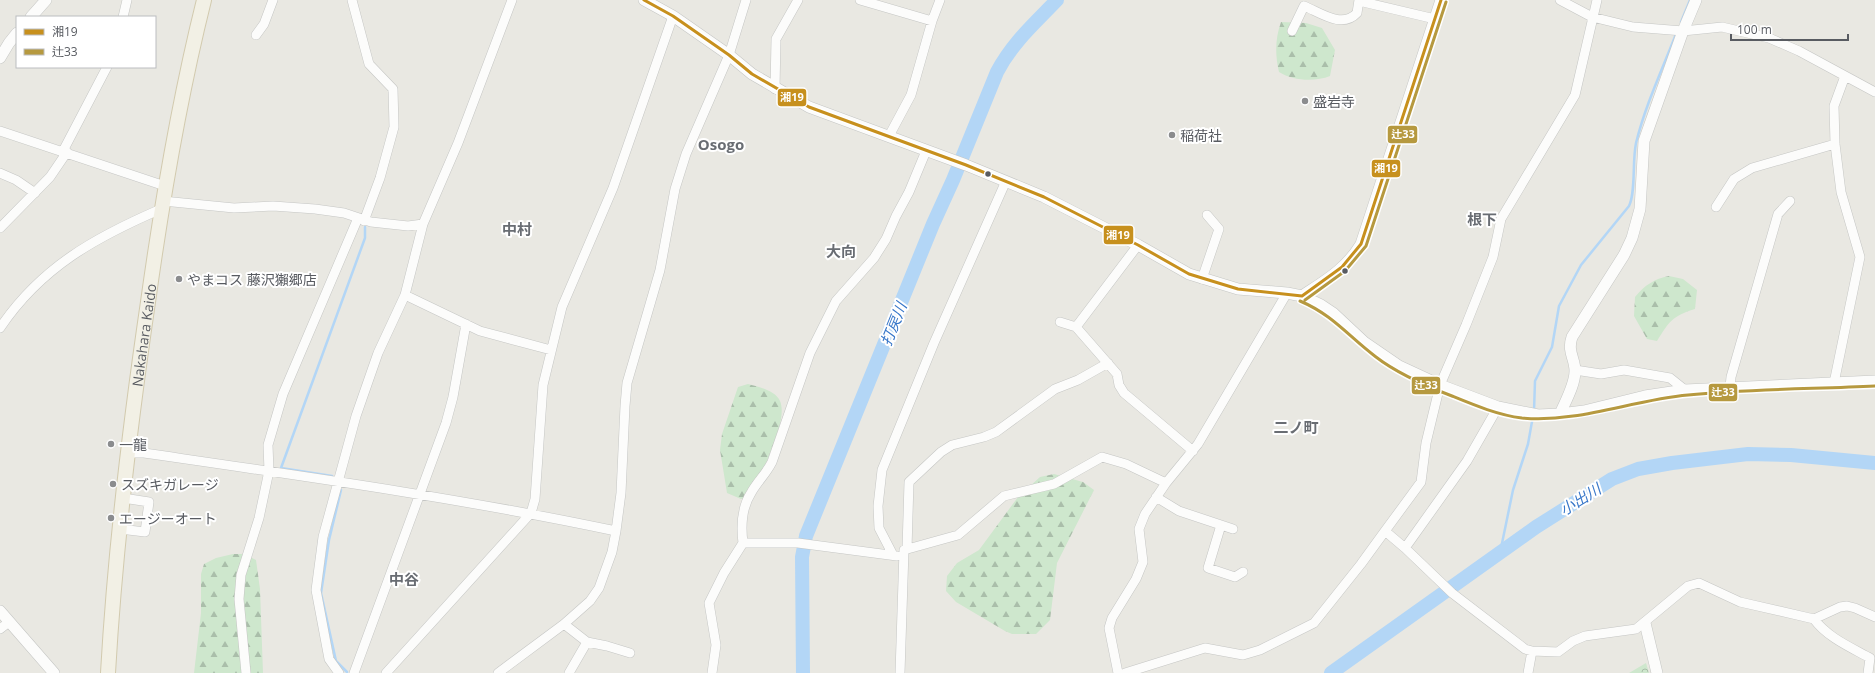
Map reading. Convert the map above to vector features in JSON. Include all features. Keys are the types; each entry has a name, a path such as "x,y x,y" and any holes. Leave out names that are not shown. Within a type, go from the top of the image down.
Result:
{"main road":[{"name":"Nakahara Kaido","path":"108,673 112,600 134,392 165,186 186,74 204,0"}],"street":[{"path":"32,16 46,0"},
{"path":"123,16 128,0"},
{"path":"256,35 264,24 272,0"},
{"path":"246,673 239,599 241,575 259,518 269,472 268,445 283,394 380,178 394,127 393,89 369,64 352,0"},
{"path":"339,673 329,659 316,590 323,537 356,416 378,353 405,296 423,224 458,143 512,0"},
{"path":"644,0 673,16 775,89 809,106 1006,181 1084,216 1173,266 1202,279 1238,289 1288,293 1302,296 1321,305 1333,313 1364,342 1399,366 1440,385 1498,407 1538,415 1560,414 1584,411 1609,404 1685,390 1875,381"},
{"path":"498,673 564,624 590,601 599,588 612,552 616,531 621,493 624,406 627,383 660,270 676,189 686,154 729,55 746,0"},
{"path":"775,89 776,40 798,0"},
{"path":"889,136 911,95 932,21 940,0"},
{"path":"1302,296 1341,269 1352,259 1361,244 1441,0"},
{"path":"1560,0 1592,17 1633,27 1683,31 1722,27 1769,38 1799,51 1875,92"},
{"path":"1288,293 1193,451 1166,483 1144,514 1139,529 1143,562 1136,579 1112,618 1109,628 1117,672 1205,648 1243,655 1260,650 1314,623 1361,564 1421,482 1426,444 1440,385 1492,257 1501,219 1575,95 1597,0"},
{"path":"1560,414 1575,370 1570,352 1572,337 1624,255 1632,238 1640,209 1644,141 1683,31 1696,0"},
{"path":"866,1 932,21"},
{"path":"1292,30 1304,6 1339,21 1346,20 1357,13 1359,1 1435,19"},
{"path":"386,673 531,513 535,499 543,385 562,307 614,188 673,16"},
{"path":"0,58 8,43 16,34"},
{"path":"0,228 50,177 65,152 106,68"},
{"path":"1834,383 1860,257 1841,192 1835,144 1834,106 1845,76"},
{"path":"0,131 165,186"},
{"path":"1716,207 1734,179 1752,168 1835,144"},
{"path":"712,673 716,645 709,603 724,573 744,542 742,529 746,503 750,494 767,473 772,462 810,353 836,301 874,258 886,239 909,192 926,151"},
{"path":"0,173 16,180 35,193"},
{"path":"893,555 879,528 878,506 882,470 934,343 1006,181"},
{"path":"1730,387 1730,377 1778,214 1790,201"},
{"path":"0,328 11,311 33,287 65,260 96,239 162,205 234,208 273,206 316,209 361,219 408,226 423,224"},
{"path":"1202,279 1219,229 1207,215"},
{"path":"1076,327 1138,245"},
{"path":"405,296 480,331 551,350"},
{"path":"1060,322 1076,327 1117,374 1118,385 1124,393 1193,451"},
{"path":"354,673 421,496 448,416 466,324"},
{"path":"900,673 909,482 941,452 952,445 984,438 996,432 1055,388 1078,380 1108,363"},
{"path":"1575,370 1601,374 1624,370 1670,378 1685,390"},
{"path":"1405,548 1467,461 1498,407"},
{"path":"128,454 144,453 338,481 421,496 531,513 616,531"},
{"path":"744,542 798,543 893,555 905,553 958,536 1004,496 1054,484 1102,457 1126,464 1166,483"},
{"path":"1156,497 1179,511 1233,529"},
{"path":"120,529 145,532 146,524 148,502 123,498"},
{"path":"1221,526 1208,568 1235,577 1243,572"},
{"path":"1385,531 1452,593 1526,649 1532,651 1558,652 1573,641 1585,636 1636,629 1688,586 1699,583 1740,602 1814,619 1840,607 1847,606 1875,617"},
{"path":"0,611 54,673"},
{"path":"1814,619 1819,626 1841,642 1870,658 1868,673"},
{"path":"0,629 9,622"},
{"path":"1645,623 1658,673"},
{"path":"564,624 587,642 630,653"},
{"path":"569,673 587,642"},
{"path":"1528,673 1532,651"}],"green space":[{"path":"1281,22 1306,23 1322,28 1335,50 1330,76 1304,80 1279,72 1276,47"},
{"path":"1669,276 1683,279 1697,290 1695,309 1681,314 1672,320 1657,341 1647,339 1634,316 1635,297 1650,283"},
{"path":"748,384 766,390 778,397 782,410 781,422 766,463 750,496 741,499 727,493 720,450 722,434 738,387"},
{"path":"1054,474 1083,482 1094,490 1057,563 1050,620 1036,634 1012,634 956,602 946,591 947,576 957,563 979,550 1018,497 1040,477"},
{"path":"233,554 244,554 256,560 260,589 263,673 194,673 201,613 201,574 204,564 216,558"},
{"path":"1646,663 1649,673 1629,673"}],"waterway":[{"name":"打戻川","path":"803,673 802,557 806,536 933,224 953,180 997,72 1017,43 1032,25 1057,0"},
{"path":"1681,22 1690,0"},
{"path":"1534,411 1535,381 1552,347 1559,306 1581,265 1629,206 1633,185 1636,143 1649,102 1676,34"},
{"path":"332,476 281,468 365,238 365,227"},
{"path":"1500,553 1513,490 1528,444 1533,416"},
{"name":"小出川","path":"1331,673 1536,527 1612,479 1638,469 1672,463 1748,454 1791,455 1875,463"},
{"path":"341,490 329,540 321,593 336,661 347,672"}],"transit line":[{"name":"湘19","path":"644,0 673,16 729,55 752,74 809,107 966,165 1044,197 1138,245 1189,274 1238,289 1302,296 1342,267 1361,244 1441,0"},
{"name":"辻33","path":"1305,300 1345,271 1366,246 1446,2"},
{"name":"辻33","path":"1300,301 1331,319 1376,357 1412,379 1477,406 1504,415 1522,418 1543,419 1564,417 1646,401 1688,395 1758,390 1875,386"}],"place":[{"name":"盛岩寺","path":"1305,101"},
{"name":"稲荷社","path":"1172,135"},
{"name":"やまコス 藤沢獺郷店","path":"179,279"},
{"name":"一龍","path":"111,444"},
{"name":"スズキガレージ","path":"113,484"},
{"name":"エージーオート","path":"111,518"}],"district":[{"name":"Osogo","path":"721,144"},
{"name":"根下","path":"1482,219"},
{"name":"中村","path":"517,229"},
{"name":"大向","path":"841,251"},
{"name":"二ノ町","path":"1296,427"},
{"name":"中谷","path":"404,579"}]}
